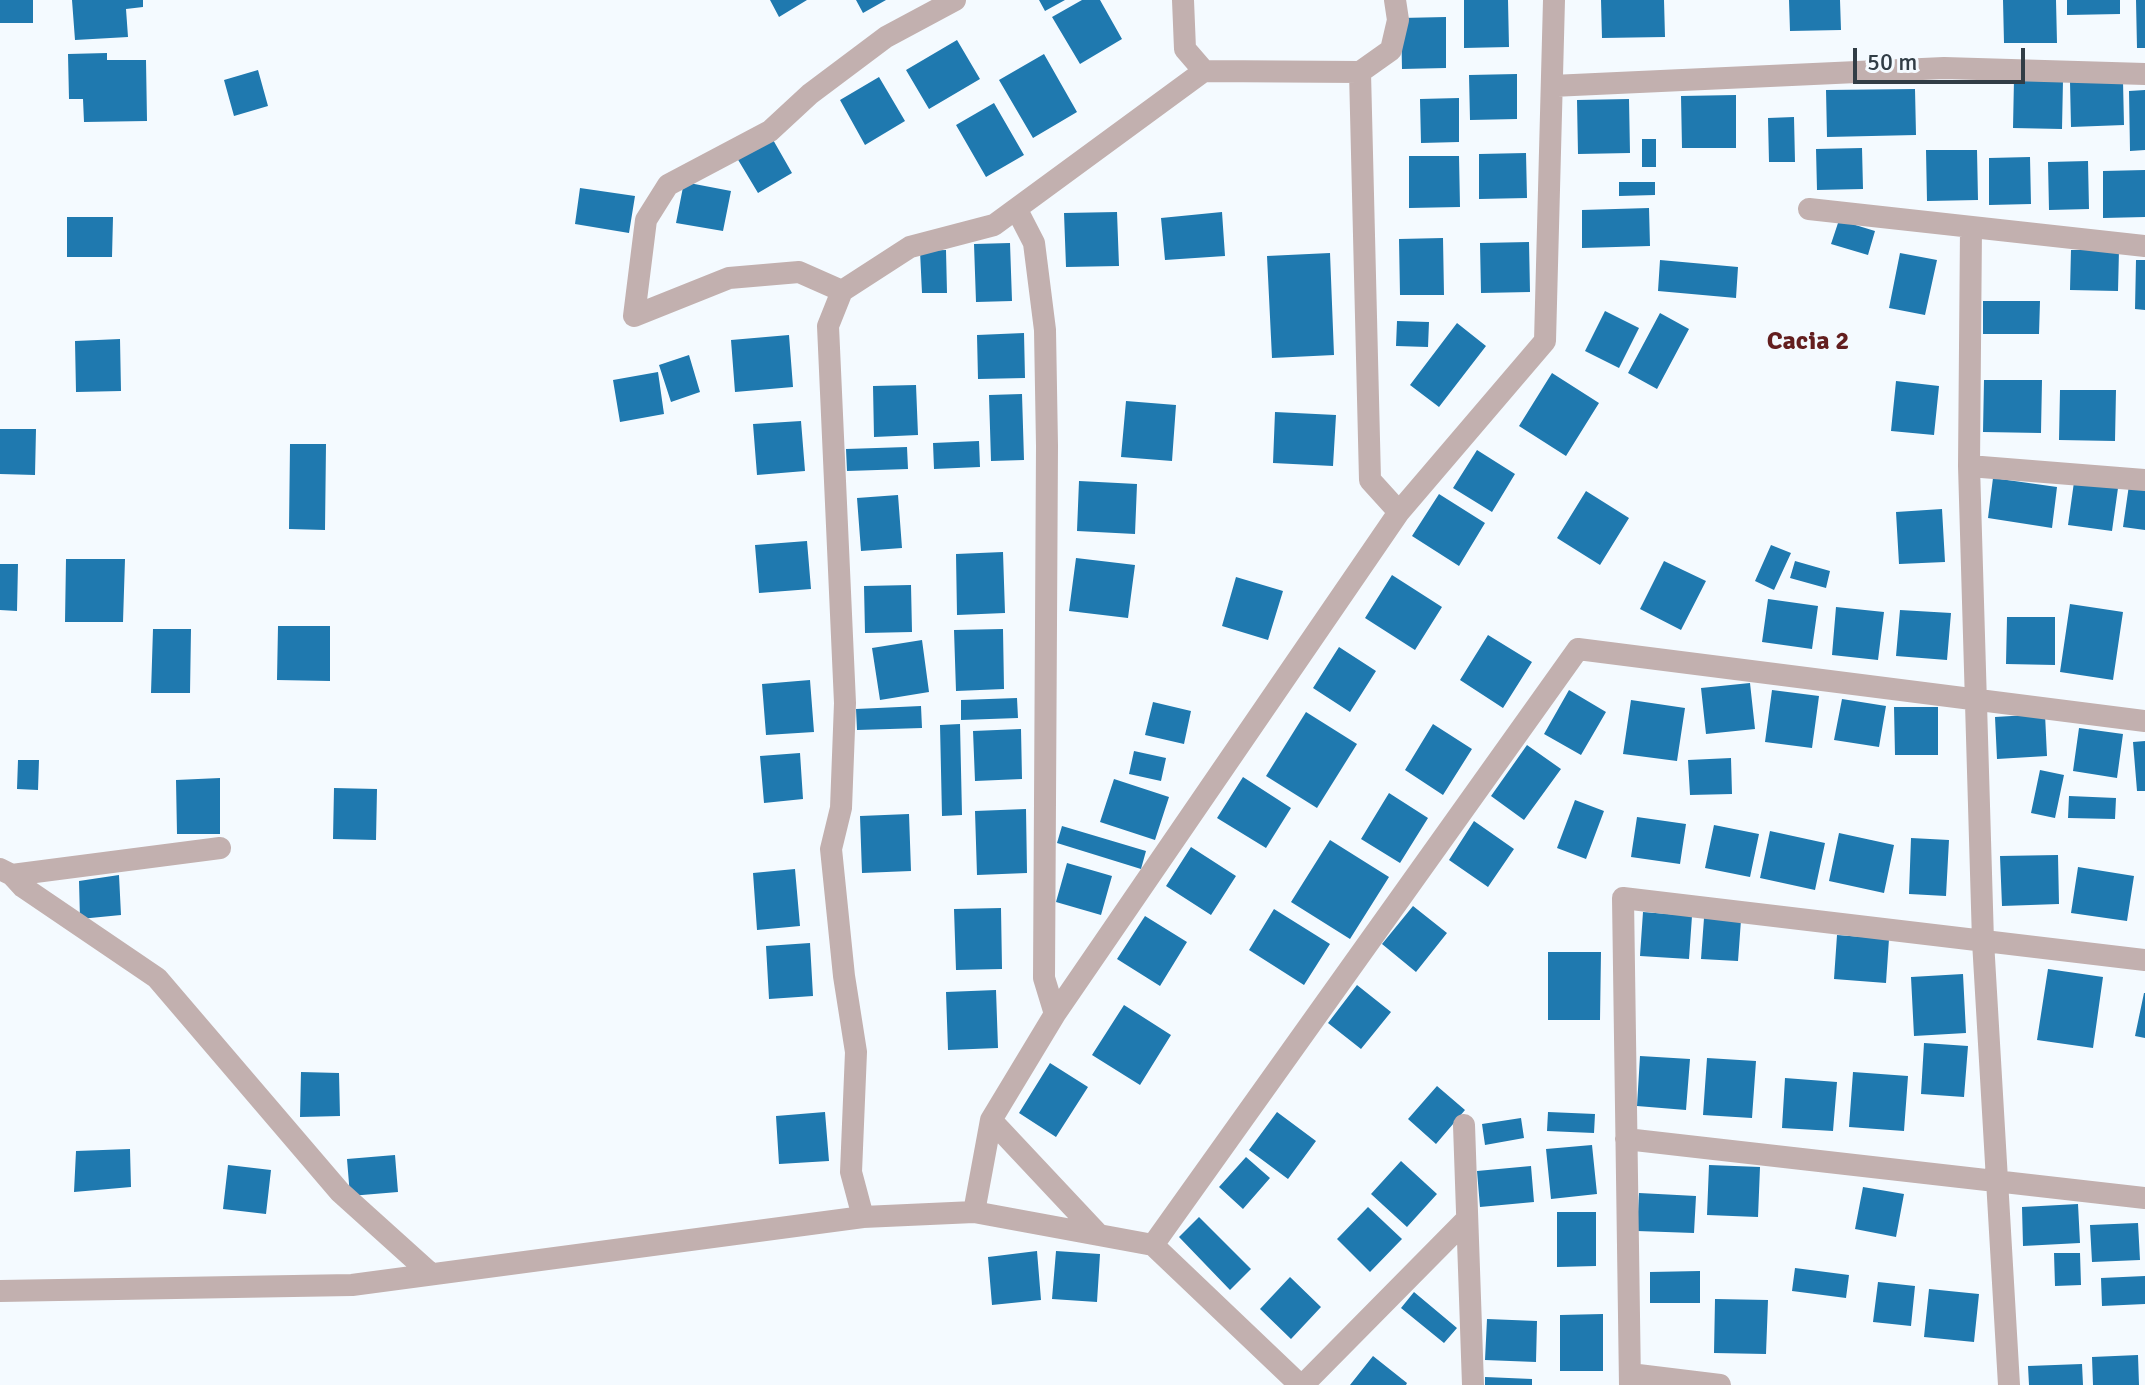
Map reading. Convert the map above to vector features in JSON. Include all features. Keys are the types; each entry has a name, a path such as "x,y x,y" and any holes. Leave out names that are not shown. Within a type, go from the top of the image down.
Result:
{"street":[{"path":"842,291 799,272 729,278 634,316 646,220 668,185 770,131 810,94 886,37 955,0"},
{"path":"1183,0 1185,49 1204,71"},
{"path":"863,1217 851,1172 856,1052 844,976 831,849 841,808 845,703 828,326 842,291 910,247 994,225 1204,71 1360,72 1391,50 1398,20 1395,0"},
{"path":"974,1212 991,1120 1055,1014 1399,512 1545,341 1554,0"},
{"path":"1552,86 1944,68 2145,74"},
{"path":"1360,72 1370,480 1399,512"},
{"path":"1809,209 2145,246"},
{"path":"1017,210 1034,243 1045,330 1044,978 1055,1014"},
{"path":"1971,227 1969,466 1983,941 2009,1385"},
{"path":"1969,466 2145,480"},
{"path":"1153,1245 1578,649 2145,721"},
{"path":"6,872 220,848"},
{"path":"6,872 23,887 157,978 340,1192 431,1274"},
{"path":"1720,1385 1630,1380 1623,898 2145,960"},
{"path":"991,1120 1099,1235"},
{"path":"1464,1125 1473,1385"},
{"path":"1626,1139 2145,1198"},
{"path":"0,1291 352,1285 863,1217 974,1212 1153,1245 1301,1385 1467,1219"}],"building":[{"path":"0,0 33,0 33,23 0,23"},
{"path":"72,0 143,0 143,7 126,9 128,37 75,40"},
{"path":"770,0 807,0 779,17"},
{"path":"856,0 886,0 863,13"},
{"path":"1039,0 1065,0 1045,11"},
{"path":"1082,0 1100,0 1122,39 1080,64 1052,17"},
{"path":"1464,0 1508,0 1509,47 1464,48"},
{"path":"1601,0 1664,0 1665,37 1602,38"},
{"path":"1789,0 1840,0 1841,30 1790,31"},
{"path":"2003,0 2056,0 2057,43 2004,43"},
{"path":"2067,0 2120,0 2120,14 2067,15"},
{"path":"2136,0 2145,0 2145,48 2137,48"},
{"path":"1446,17 1446,68 1402,69 1401,18"},
{"path":"957,40 980,79 929,109 906,70"},
{"path":"107,53 107,60 146,60 147,121 84,122 83,99 69,99 68,54"},
{"path":"1044,54 1077,112 1033,138 999,80"},
{"path":"258,70 268,106 234,116 224,80"},
{"path":"1517,74 1517,119 1470,120 1469,75"},
{"path":"879,77 905,121 865,145 840,100"},
{"path":"2014,79 2063,80 2062,129 2013,128"},
{"path":"2123,81 2124,125 2071,127 2070,82"},
{"path":"1915,89 1916,135 1827,137 1826,90"},
{"path":"2145,90 2145,150 2130,151 2129,91"},
{"path":"1736,95 1736,148 1682,148 1681,96"},
{"path":"1459,98 1459,142 1421,143 1420,99"},
{"path":"1629,99 1630,153 1578,154 1577,100"},
{"path":"994,103 1024,155 986,177 956,125"},
{"path":"1794,117 1795,162 1769,162 1768,118"},
{"path":"772,138 792,173 758,193 737,158"},
{"path":"1642,139 1656,139 1656,167 1642,167"},
{"path":"1862,148 1863,189 1817,190 1816,149"},
{"path":"1926,150 1977,150 1978,200 1927,201"},
{"path":"1526,153 1527,198 1479,199 1479,154"},
{"path":"1409,156 1459,156 1460,207 1409,208"},
{"path":"2030,157 2031,204 1989,205 1989,158"},
{"path":"2088,161 2089,209 2049,210 2048,162"},
{"path":"2145,170 2145,217 2103,218 2103,171"},
{"path":"684,182 731,191 723,231 676,223"},
{"path":"1619,182 1655,182 1655,195 1619,196"},
{"path":"580,188 635,196 629,233 575,224"},
{"path":"1649,208 1650,246 1582,248 1582,210"},
{"path":"1117,212 1119,266 1066,267 1064,213"},
{"path":"1222,212 1225,256 1165,260 1161,218"},
{"path":"67,217 113,217 112,257 67,257"},
{"path":"1839,220 1875,231 1868,255 1831,244"},
{"path":"1443,238 1444,295 1400,295 1399,239"},
{"path":"1529,242 1530,292 1481,293 1480,243"},
{"path":"1010,243 1012,301 976,302 974,244"},
{"path":"946,250 947,293 922,293 920,251"},
{"path":"2071,250 2119,250 2118,291 2070,290"},
{"path":"1330,253 1334,355 1272,358 1267,256"},
{"path":"1900,253 1937,260 1925,315 1889,308"},
{"path":"1660,260 1738,267 1736,298 1658,291"},
{"path":"2136,260 2145,260 2145,310 2135,309"},
{"path":"1983,301 2040,301 2039,334 1983,334"},
{"path":"1605,311 1639,328 1619,368 1585,351"},
{"path":"1660,313 1689,329 1657,389 1628,373"},
{"path":"1397,321 1429,322 1428,347 1396,346"},
{"path":"1457,323 1486,346 1439,407 1410,385"},
{"path":"1024,333 1025,378 978,379 977,335"},
{"path":"789,335 793,387 735,392 731,340"},
{"path":"120,339 121,391 76,392 75,341"},
{"path":"689,355 700,392 671,402 659,365"},
{"path":"658,372 664,414 620,422 613,380"},
{"path":"1552,373 1599,403 1566,456 1519,426"},
{"path":"1984,380 2042,380 2041,433 1983,432"},
{"path":"1896,381 1939,386 1934,435 1891,431"},
{"path":"916,385 918,435 874,437 873,386"},
{"path":"2060,390 2116,390 2115,441 2059,440"},
{"path":"1022,394 1024,460 991,461 989,395"},
{"path":"1126,401 1176,405 1172,461 1121,457"},
{"path":"1275,412 1336,415 1333,466 1273,463"},
{"path":"801,421 805,471 757,475 753,424"},
{"path":"0,429 36,429 35,475 0,474"},
{"path":"979,441 980,467 934,469 933,443"},
{"path":"290,444 326,444 325,530 289,529"},
{"path":"907,447 908,469 847,471 846,449"},
{"path":"1477,450 1515,474 1492,512 1453,488"},
{"path":"1993,478 2057,487 2052,528 1988,518"},
{"path":"1079,481 1137,484 1135,534 1077,531"},
{"path":"2074,482 2118,488 2112,531 2068,525"},
{"path":"2129,485 2145,488 2145,530 2123,527"},
{"path":"1586,491 1629,518 1600,565 1557,538"},
{"path":"1439,494 1485,523 1459,566 1412,536"},
{"path":"898,495 902,548 861,551 857,498"},
{"path":"1942,509 1945,562 1899,564 1896,512"},
{"path":"807,541 811,589 759,593 755,545"},
{"path":"1771,545 1791,553 1774,590 1755,581"},
{"path":"1003,552 1005,613 957,615 956,554"},
{"path":"1076,558 1135,565 1128,618 1069,611"},
{"path":"66,559 125,559 123,622 65,622"},
{"path":"1664,561 1706,581 1681,630 1640,609"},
{"path":"1795,561 1830,571 1826,588 1790,578"},
{"path":"0,564 18,564 17,611 0,610"},
{"path":"1392,575 1442,607 1415,650 1365,618"},
{"path":"1236,577 1283,591 1268,640 1222,626"},
{"path":"911,585 912,632 865,633 864,586"},
{"path":"1768,599 1818,606 1812,649 1762,642"},
{"path":"2070,604 2123,612 2113,680 2060,672"},
{"path":"1836,607 1884,612 1878,660 1832,655"},
{"path":"1900,610 1951,613 1947,660 1896,656"},
{"path":"2007,617 2055,617 2055,665 2006,664"},
{"path":"278,626 330,626 330,681 277,680"},
{"path":"153,629 191,629 190,693 151,693"},
{"path":"1003,629 1004,689 956,691 954,630"},
{"path":"1488,635 1532,662 1503,708 1460,680"},
{"path":"922,640 929,692 880,700 872,648"},
{"path":"1339,647 1376,671 1350,712 1313,688"},
{"path":"810,680 814,732 766,735 762,684"},
{"path":"1750,683 1755,729 1706,734 1701,688"},
{"path":"1569,690 1606,712 1581,755 1544,734"},
{"path":"1772,690 1819,696 1812,748 1765,742"},
{"path":"1017,698 1018,718 961,720 961,700"},
{"path":"1842,699 1886,706 1879,747 1834,740"},
{"path":"1631,700 1685,708 1677,761 1623,754"},
{"path":"1153,702 1191,711 1184,744 1145,735"},
{"path":"921,706 922,728 857,730 856,709"},
{"path":"1894,707 1938,707 1938,755 1895,755"},
{"path":"1306,712 1357,744 1317,808 1266,776"},
{"path":"2045,714 2047,756 1997,759 1995,717"},
{"path":"960,724 962,815 942,816 940,725"},
{"path":"1433,724 1472,749 1443,795 1405,770"},
{"path":"2079,728 2123,734 2117,778 2073,771"},
{"path":"1021,729 1022,779 975,781 973,731"},
{"path":"2145,741 2145,791 2137,791 2133,742"},
{"path":"1527,745 1561,769 1524,820 1491,796"},
{"path":"1134,751 1166,758 1161,781 1129,774"},
{"path":"800,753 803,799 764,803 760,756"},
{"path":"1731,758 1732,794 1690,795 1688,760"},
{"path":"18,760 39,760 38,790 17,789"},
{"path":"2040,770 2064,775 2055,818 2031,813"},
{"path":"1243,777 1291,808 1266,848 1217,818"},
{"path":"220,778 220,834 177,834 176,780"},
{"path":"1114,779 1169,797 1155,840 1100,822"},
{"path":"334,788 377,789 376,840 333,839"},
{"path":"1389,793 1428,818 1400,863 1361,839"},
{"path":"2069,796 2116,798 2115,819 2068,818"},
{"path":"1575,800 1604,811 1586,859 1557,848"},
{"path":"1026,809 1027,873 977,875 975,811"},
{"path":"909,814 911,871 862,873 860,816"},
{"path":"1637,817 1686,824 1680,864 1631,857"},
{"path":"1474,821 1514,849 1488,887 1449,860"},
{"path":"1714,825 1759,834 1750,877 1705,868"},
{"path":"1062,826 1146,851 1141,869 1057,843"},
{"path":"1770,831 1825,843 1815,890 1760,878"},
{"path":"1839,833 1894,845 1884,893 1829,881"},
{"path":"1911,838 1949,840 1946,896 1909,894"},
{"path":"1330,840 1389,877 1350,939 1291,902"},
{"path":"1191,847 1236,876 1211,915 1166,886"},
{"path":"2058,855 2059,904 2002,906 2000,856"},
{"path":"1067,863 1112,876 1101,915 1056,902"},
{"path":"2078,867 2134,876 2127,921 2071,913"},
{"path":"795,869 800,926 757,930 753,873"},
{"path":"119,875 121,915 80,919 79,881"},
{"path":"1413,906 1447,933 1416,972 1382,944"},
{"path":"1001,908 1002,969 956,970 954,909"},
{"path":"1274,909 1330,944 1304,985 1249,950"},
{"path":"1643,912 1692,916 1689,959 1640,956"},
{"path":"1145,916 1187,942 1160,986 1117,959"},
{"path":"1704,918 1741,920 1738,961 1701,959"},
{"path":"1837,935 1889,939 1886,983 1834,979"},
{"path":"810,943 813,996 769,999 766,946"},
{"path":"1548,952 1601,952 1600,1020 1548,1020"},
{"path":"2048,969 2103,977 2093,1048 2037,1040"},
{"path":"1963,974 1966,1033 1914,1036 1911,977"},
{"path":"1357,985 1391,1012 1361,1049 1328,1023"},
{"path":"996,990 998,1048 948,1050 946,992"},
{"path":"2145,993 2145,1038 2135,1036"},
{"path":"1124,1005 1171,1035 1140,1085 1092,1055"},
{"path":"1924,1043 1968,1046 1964,1097 1921,1094"},
{"path":"1640,1056 1690,1059 1686,1110 1637,1106"},
{"path":"1707,1058 1756,1061 1752,1118 1703,1115"},
{"path":"1050,1063 1088,1087 1056,1137 1019,1113"},
{"path":"301,1072 339,1073 340,1116 300,1117"},
{"path":"1853,1072 1908,1076 1904,1131 1849,1127"},
{"path":"1785,1078 1837,1082 1833,1131 1782,1128"},
{"path":"1437,1086 1465,1110 1436,1144 1408,1119"},
{"path":"825,1112 829,1161 779,1164 776,1116"},
{"path":"1277,1112 1316,1141 1288,1179 1249,1150"},
{"path":"1548,1112 1595,1114 1594,1133 1547,1131"},
{"path":"1521,1118 1524,1138 1485,1145 1482,1124"},
{"path":"1592,1145 1597,1194 1551,1199 1546,1149"},
{"path":"130,1149 131,1187 74,1192 76,1151"},
{"path":"395,1155 398,1192 350,1196 347,1159"},
{"path":"1246,1157 1270,1178 1243,1209 1219,1187"},
{"path":"1401,1161 1437,1194 1407,1227 1371,1194"},
{"path":"228,1165 271,1170 266,1214 223,1209"},
{"path":"1709,1165 1760,1167 1758,1217 1707,1215"},
{"path":"1531,1166 1534,1202 1480,1207 1477,1171"},
{"path":"1863,1187 1904,1194 1896,1237 1855,1229"},
{"path":"1639,1193 1696,1196 1694,1233 1637,1231"},
{"path":"2078,1204 2080,1243 2023,1246 2022,1207"},
{"path":"1368,1207 1402,1239 1370,1272 1337,1239"},
{"path":"1557,1212 1596,1212 1596,1266 1557,1267"},
{"path":"1199,1217 1251,1269 1230,1290 1179,1237"},
{"path":"2138,1223 2140,1260 2092,1262 2090,1225"},
{"path":"1037,1251 1041,1300 992,1305 988,1257"},
{"path":"1056,1251 1100,1254 1097,1302 1052,1299"},
{"path":"2054,1253 2080,1253 2081,1285 2055,1286"},
{"path":"1795,1268 1849,1275 1846,1298 1792,1291"},
{"path":"1700,1271 1700,1303 1650,1303 1650,1272"},
{"path":"2145,1276 2145,1304 2102,1306 2101,1278"},
{"path":"1290,1277 1321,1307 1291,1339 1260,1309"},
{"path":"1878,1282 1915,1286 1911,1326 1873,1322"},
{"path":"1929,1289 1979,1294 1974,1342 1924,1337"},
{"path":"1414,1292 1457,1328 1444,1343 1401,1308"},
{"path":"1715,1299 1768,1300 1766,1354 1714,1353"},
{"path":"1603,1314 1603,1371 1560,1371 1560,1315"},
{"path":"1487,1319 1537,1321 1536,1362 1485,1360"},
{"path":"2138,1355 2139,1385 2093,1385 2092,1357"},
{"path":"1373,1356 1407,1383 1406,1385 1350,1385"},
{"path":"2082,1364 2083,1385 2029,1385 2028,1366"},
{"path":"1485,1377 1532,1379 1532,1385 1485,1385"}],"district":[{"name":"Cacia 2","path":"1808,342"}]}
